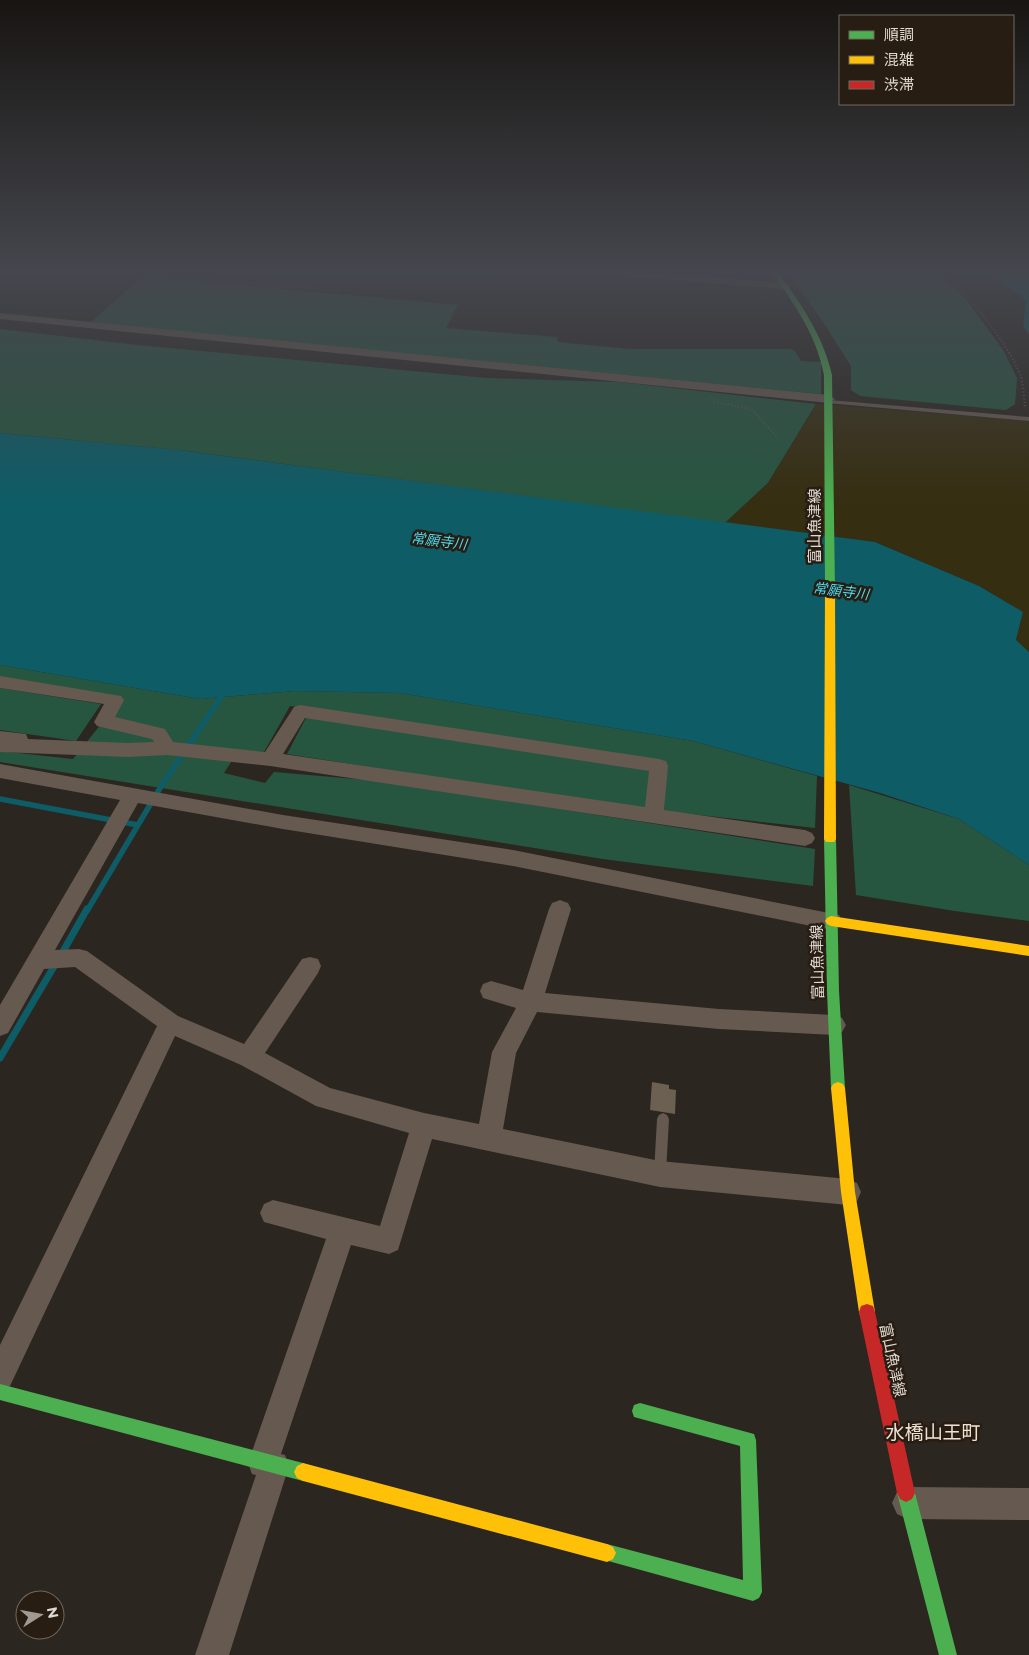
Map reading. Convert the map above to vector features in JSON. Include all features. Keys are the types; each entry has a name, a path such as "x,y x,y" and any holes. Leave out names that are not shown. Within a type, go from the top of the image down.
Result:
{"main road":[{"name":"富山魚津線","path":"824,348 828,374 829,398 830,893 834,1025 848,1192 870,1324 908,1504 948,1655"},
{"path":"831,921 1029,951"},
{"path":"0,1392 753,1592 748,1440 640,1411"}],"street":[{"path":"326,348 829,398"},
{"path":"0,682 115,700 103,722 158,734 166,748"},
{"path":"270,759 300,712 309,713 659,766 654,815"},
{"path":"5,743 128,750 166,748 270,759 805,838"},
{"path":"0,771 283,822 513,858 831,921"},
{"path":"0,1026 133,794"},
{"path":"489,1137 504,1052 531,1002 560,909"},
{"path":"39,960 79,958 170,1023 249,1057 325,1098 424,1124 660,1174 848,1192"},
{"path":"249,1057 310,966"},
{"path":"491,991 531,1002 720,1019 834,1025"},
{"path":"0,1376 170,1023"},
{"path":"273,1213 389,1240 424,1124"},
{"path":"212,1655 269,1464 343,1229"},
{"path":"908,1504 1029,1504"}],"lane":[{"path":"829,398 1029,419"},
{"path":"660,1174 663,1119"}],"path":[{"path":"1005,348 1020,374 1026,411 1022,413"}],"green space":[{"path":"0,348 172,348 487,378 619,382 816,404 768,483 725,523 187,451 0,433"},
{"path":"350,348 790,349 795,351 801,361 821,362 821,394"},
{"path":"840,348 1002,348 1017,378 1015,404 1006,410 860,396 851,390 851,366"},
{"path":"0,665 200,699 295,691 400,693 693,741 817,776 815,828 664,811 666,761 290,706 264,752 239,750 224,773 265,783 274,772 379,781 815,849 813,886 603,859 0,762 0,751 73,759 122,698 0,677"},
{"path":"0,688 101,704 76,741 0,730"},
{"path":"307,716 650,768 646,810 287,754"},
{"path":"849,785 959,819 1029,865 1029,921 856,895"}],"sand":[{"path":"816,404 1029,421 1029,652 1016,641 1023,612 979,586 876,542 725,523 768,483"}],"water":[{"name":"常願寺川","path":"0,433 179,450 875,542 979,586 1023,612 1016,640 1029,652 1029,865 959,819 880,793 693,741 400,693 295,691 200,699 0,665"}],"building":[{"path":"652,1082 669,1085 669,1089 676,1090 675,1114 650,1110"}],"waterway":[{"path":"87,911 160,788 225,691"},
{"path":"0,799 138,825"},
{"path":"61,955 87,909"},
{"path":"0,1058 56,963"}],"traffic: fast":[{"path":"821,348 828,375 830,589"},
{"path":"830,839 833,991 838,1088"},
{"path":"0,1392 303,1472"},
{"path":"607,1553 753,1592 748,1440 640,1411"},
{"path":"906,1493 948,1655"}],"traffic: slow":[{"path":"830,589 830,839"},
{"path":"831,921 1029,951"},
{"path":"838,1088 848,1192 867,1312"},
{"path":"303,1472 607,1553"}],"traffic: jam":[{"path":"867,1312 906,1493"}],"district":[{"name":"水橋山王町","path":"933,1432"}]}
